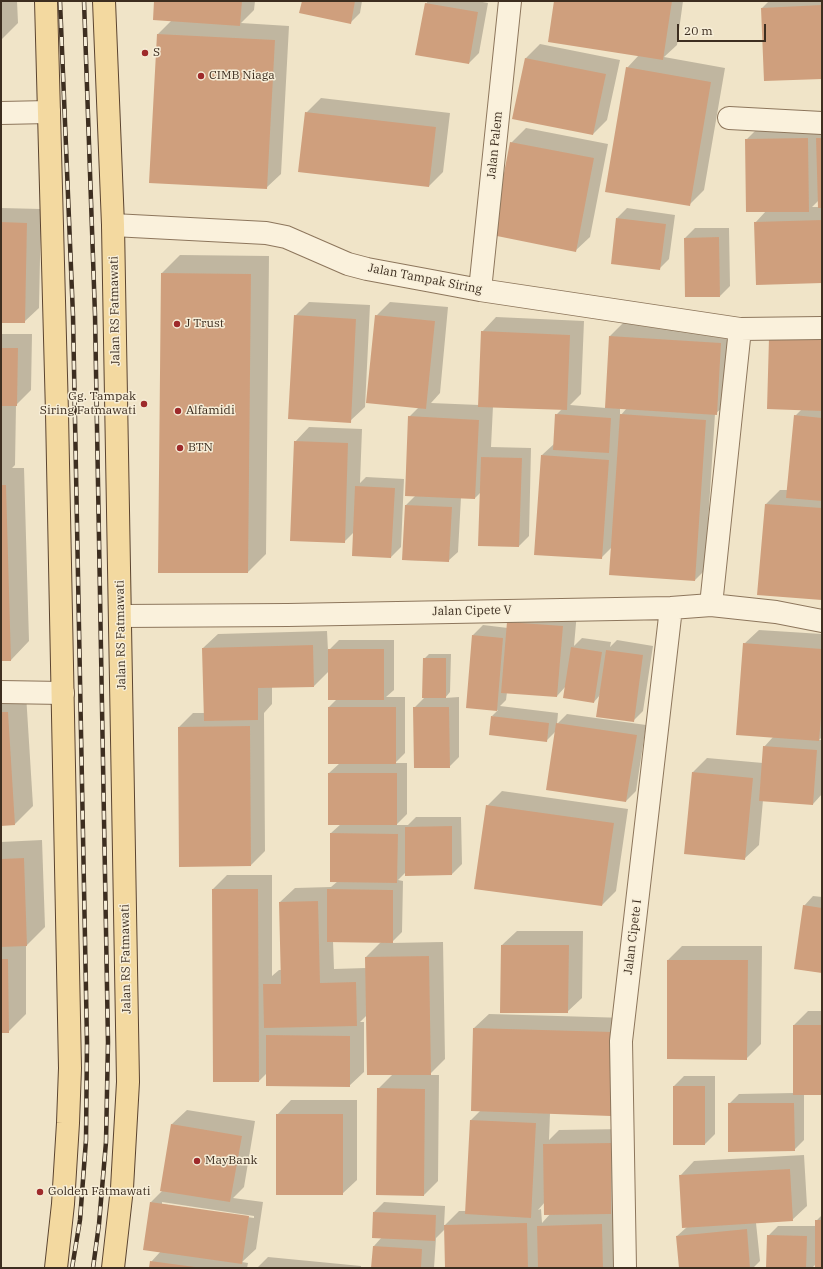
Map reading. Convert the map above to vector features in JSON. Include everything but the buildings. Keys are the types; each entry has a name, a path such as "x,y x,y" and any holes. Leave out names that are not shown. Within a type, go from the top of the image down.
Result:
{"main road":[{"path":"46,1 63,693 64,841 70,1068 63,1204 56,1268"},
{"name":"Jalan RS Fatmawati","path":"104,1 113,225 128,1082 122,1188 113,1268"}],"street":[{"name":"Jalan Palem","path":"480,290 510,1"},
{"path":"1,113 49,112"},
{"path":"729,118 822,123"},
{"name":"Jalan Tampak Siring","path":"113,225 266,233 286,237 348,264 367,269 480,290 740,329 822,328"},
{"path":"711,605 740,329"},
{"name":"Jalan Cipete V","path":"121,616 671,608 711,605 776,612 822,621"},
{"name":"Jalan Cipete I","path":"625,1268 621,1041 671,608"},
{"path":"1,692 63,693"}],"railway":[{"path":"60,1 73,316 87,1043 86,1140 80,1220 72,1268"},
{"path":"84,1 95,315 108,1042 106,1142 99,1224 93,1268"}],"place":[{"name":"S","path":"145,53"},
{"name":"CIMB Niaga","path":"201,76"},
{"name":"J Trust","path":"177,324"},
{"name":"Gg. Tampak Siring Fatmawati","path":"144,404"},
{"name":"Alfamidi","path":"178,411"},
{"name":"BTN","path":"180,448"},
{"name":"MayBank","path":"197,1161"},
{"name":"Golden Fatmawati","path":"40,1192"}]}
